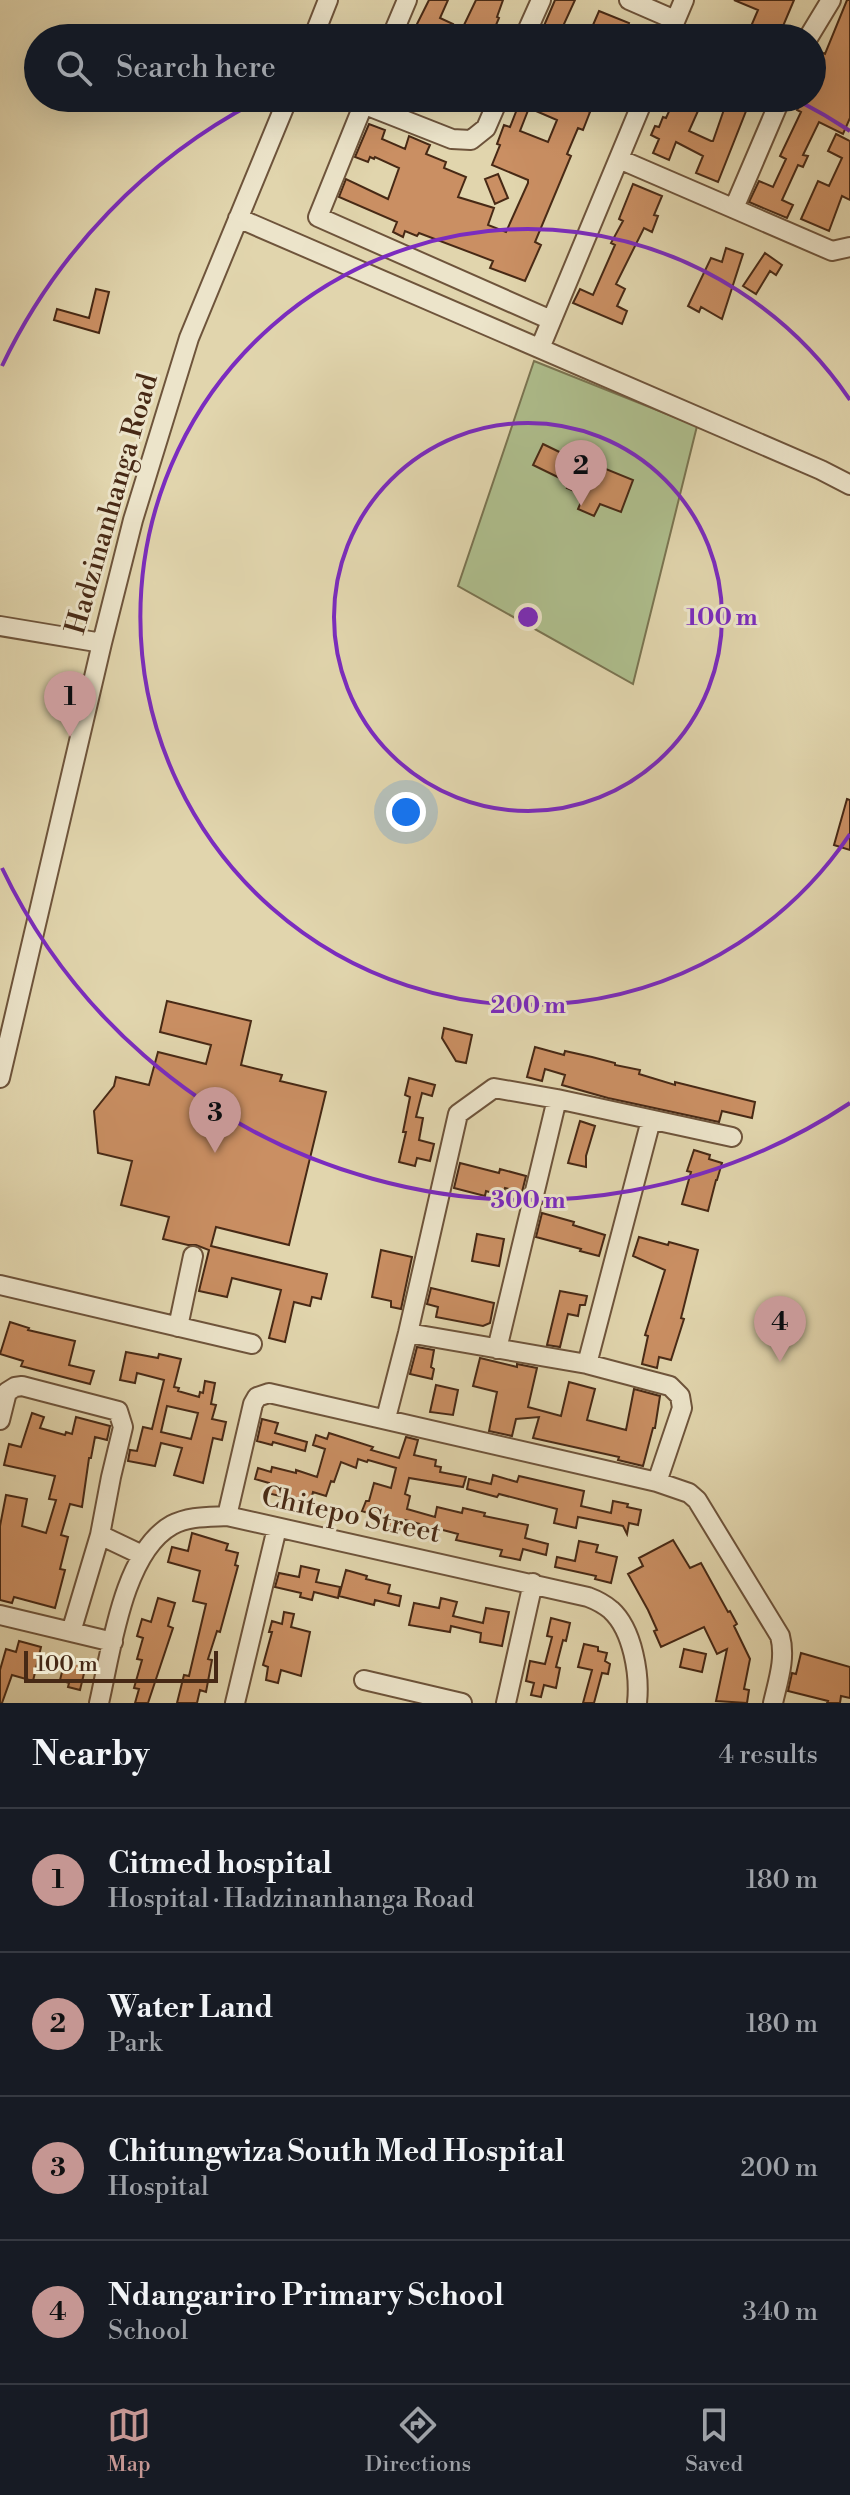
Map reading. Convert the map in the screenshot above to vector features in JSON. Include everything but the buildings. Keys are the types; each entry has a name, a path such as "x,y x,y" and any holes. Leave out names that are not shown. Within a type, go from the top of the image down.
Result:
{"street":[{"path":"319,24 328,0"},
{"path":"397,24 407,0"},
{"path":"530,24 541,0"},
{"path":"629,0 675,20"},
{"path":"673,24 684,0"},
{"path":"816,24 831,0"},
{"name":"Hadzinanhanga Road","path":"0,1078 133,520 189,338 282,112"},
{"path":"360,112 318,217 551,320"},
{"path":"389,112 452,139 471,140 486,128 493,112"},
{"path":"540,348 638,112"},
{"path":"734,208 775,112"},
{"path":"619,159 832,251 850,247"},
{"path":"238,218 850,485"},
{"path":"0,626 102,643"},
{"path":"386,1418 458,1114 494,1088 732,1137"},
{"path":"497,1349 557,1099"},
{"path":"587,1364 651,1120"},
{"path":"178,1327 193,1256"},
{"path":"0,1285 252,1344"},
{"path":"408,1333 587,1364 670,1386 680,1396 682,1408 657,1482"},
{"path":"0,1420 5,1396 15,1387 22,1386 118,1411 123,1427 100,1535 71,1632"},
{"path":"227,1516 253,1404 257,1397 269,1393 386,1418 682,1490 694,1497 775,1623 783,1647 773,1703"},
{"name":"Chitepo Street","path":"99,1703 129,1582 142,1555 170,1526 186,1519 227,1516 533,1583 601,1602 617,1617 628,1638 637,1675 637,1703"},
{"path":"235,1703 277,1528"},
{"path":"100,1535 142,1555"},
{"path":"506,1703 533,1583"},
{"path":"0,1615 113,1642"},
{"path":"364,1680 462,1703"}],"green space":[{"path":"534,361 697,426 633,684 458,586"}],"place":[{"name":"Water Land","path":"581,506"},
{"name":"Citmed hospital","path":"70,737"},
{"name":"Chitungwiza South Med Hospital","path":"215,1153"},
{"name":"Ndangariro Primary School","path":"780,1362"}]}
